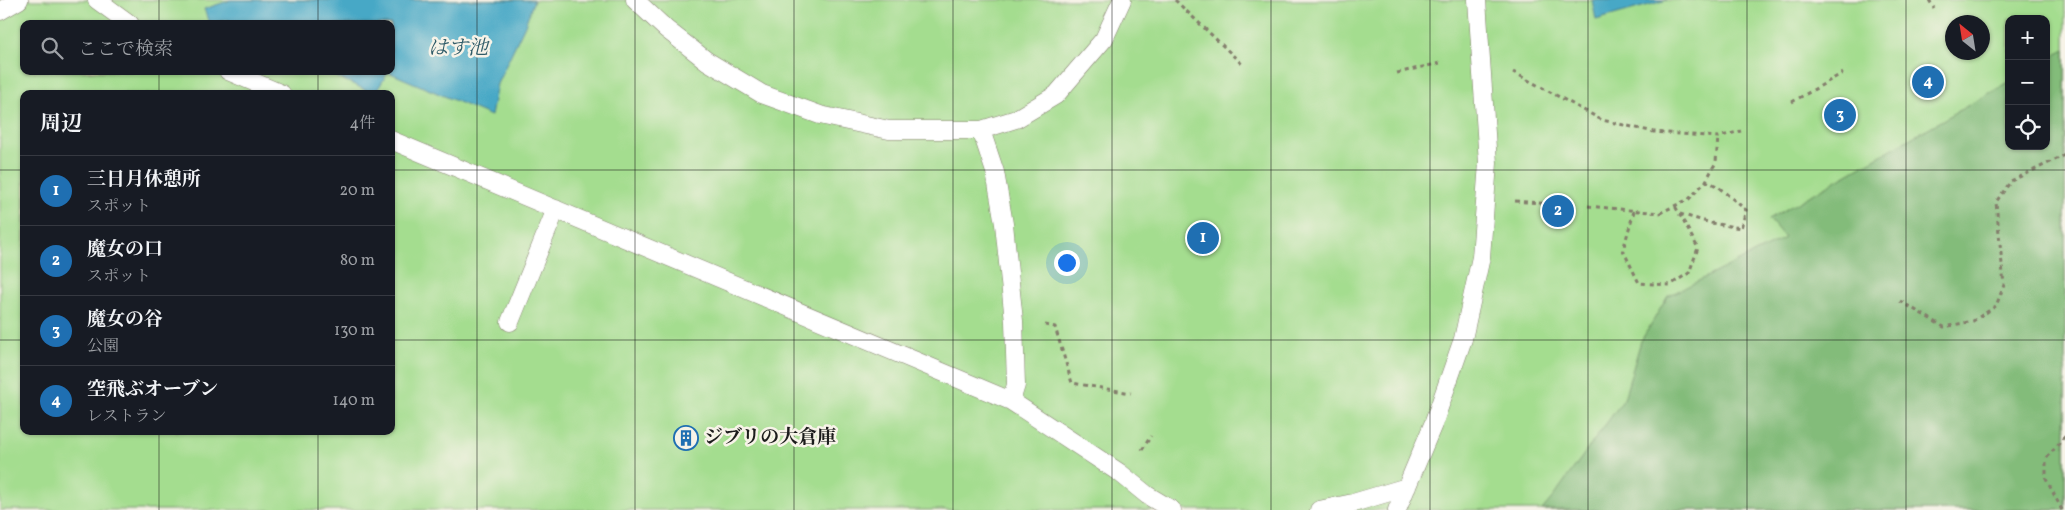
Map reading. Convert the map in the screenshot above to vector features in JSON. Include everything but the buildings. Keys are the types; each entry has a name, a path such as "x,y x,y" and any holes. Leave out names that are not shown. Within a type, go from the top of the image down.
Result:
{"lane":[{"path":"0,11 19,0"},
{"path":"97,0 124,20"},
{"path":"636,0 666,29 707,61 762,94 820,115 889,130 981,130 1016,119 1056,94 1104,40 1122,0"},
{"path":"1397,510 1434,422 1463,339 1480,257 1488,163 1477,0"},
{"path":"237,75 273,90"},
{"path":"981,130 995,172 1004,224 1014,320 1016,386 1012,401"},
{"path":"395,142 1012,401 1120,473 1147,495 1172,510"},
{"path":"510,322 556,209"},
{"path":"1319,510 1352,503 1407,486"}],"path":[{"path":"1175,0 1244,66"},
{"path":"1928,0 1934,8"},
{"path":"1480,48 1515,73 1602,120 1654,132 1718,137 1741,132"},
{"path":"1397,73 1440,63"},
{"path":"1792,102 1843,73"},
{"path":"1588,206 1660,213 1689,199 1706,181 1716,162 1718,137"},
{"path":"1900,301 1944,328 1973,321 1996,306 2004,285 1996,202 2012,181 2065,155"},
{"path":"1679,214 1711,223 1741,228 1746,210 1718,186 1706,181"},
{"path":"1485,199 1552,204"},
{"path":"1634,211 1623,250 1639,283 1670,285 1690,273 1698,248 1675,206"},
{"path":"1014,320 1055,327 1072,383 1131,393"},
{"path":"1139,455 1151,436"},
{"path":"2062,510 2046,479 2046,459 2065,436"}],"green space":[{"path":"0,0 2065,0 2065,510 0,510"},
{"path":"2065,50 2065,510 1542,510 1624,399 1641,341 1668,296 1785,238 1769,219 2005,84 2005,150 2050,150 2050,58"}],"water":[{"name":"はす池","path":"231,0 534,0 525,25 497,84 491,116 395,75 395,20 208,20 204,9"},
{"path":"1592,0 1667,0 1596,20"},
{"name":"はす池","path":"332,75 386,75 377,90 366,90"}],"place":[{"name":"空飛ぶオーブン","path":"1928,82"},
{"name":"魔女の谷","path":"1840,115"},
{"name":"魔女の口","path":"1558,211"},
{"name":"三日月休憩所","path":"1203,238"},
{"name":"ジブリの大倉庫","path":"686,438"}]}
